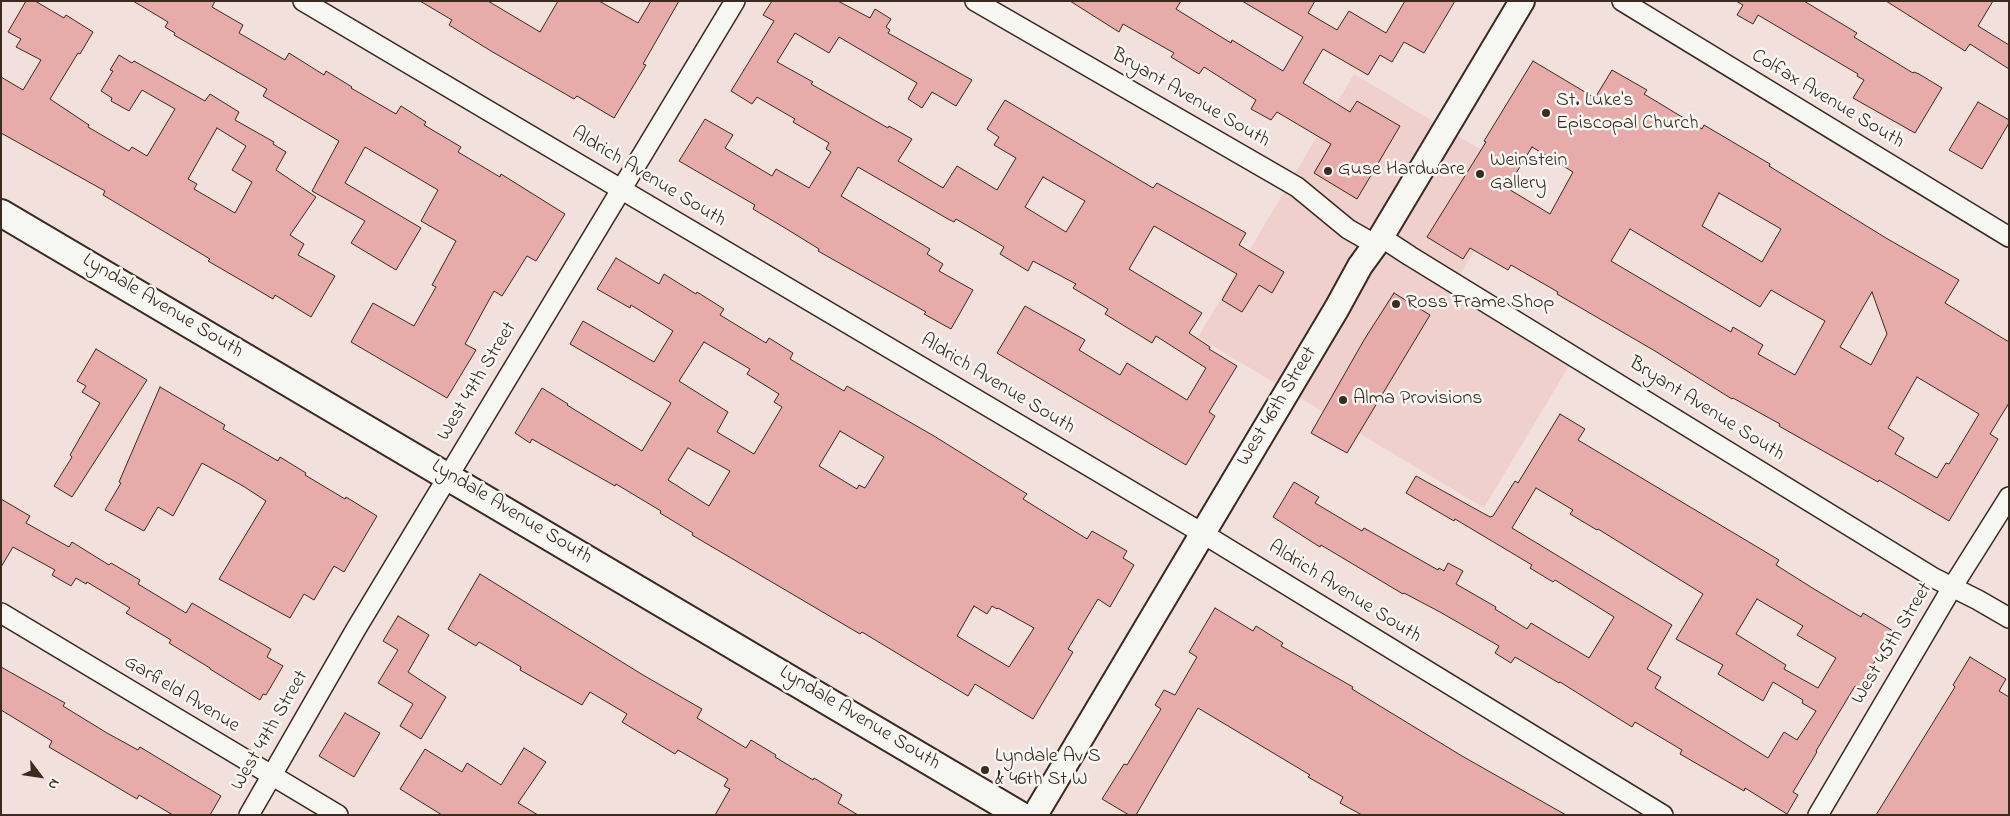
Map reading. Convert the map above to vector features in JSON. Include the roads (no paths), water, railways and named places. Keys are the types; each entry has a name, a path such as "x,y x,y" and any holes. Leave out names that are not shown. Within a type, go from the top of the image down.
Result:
{"main road":[{"name":"Lyndale Avenue South","path":"1,212 1020,815"}],"street":[{"name":"Aldrich Avenue South","path":"303,1 1202,533 1663,815"},
{"name":"West 47th Street","path":"249,815 356,629 734,1"},
{"name":"Bryant Avenue South","path":"975,1 1296,187 1348,230 1410,256 1934,578 1953,586 2009,618"},
{"name":"West 46th Street","path":"1035,815 1337,308 1360,266 1378,241 1522,1"},
{"name":"Colfax Avenue South","path":"1622,1 2009,237"},
{"name":"West 45th Street","path":"1818,815 1953,586 2009,497"},
{"name":"Garfield Avenue","path":"1,613 338,815"}],"place":[{"name":"St. Luke's Episcopal Church","path":"1546,113"},
{"name":"Guse Hardware","path":"1328,171"},
{"name":"Weinstein Gallery","path":"1480,174"},
{"name":"Ross Frame Shop","path":"1396,304"},
{"name":"Alma Provisions","path":"1343,400"},
{"name":"Lyndale Av S & 46th St W","path":"985,770"}]}
